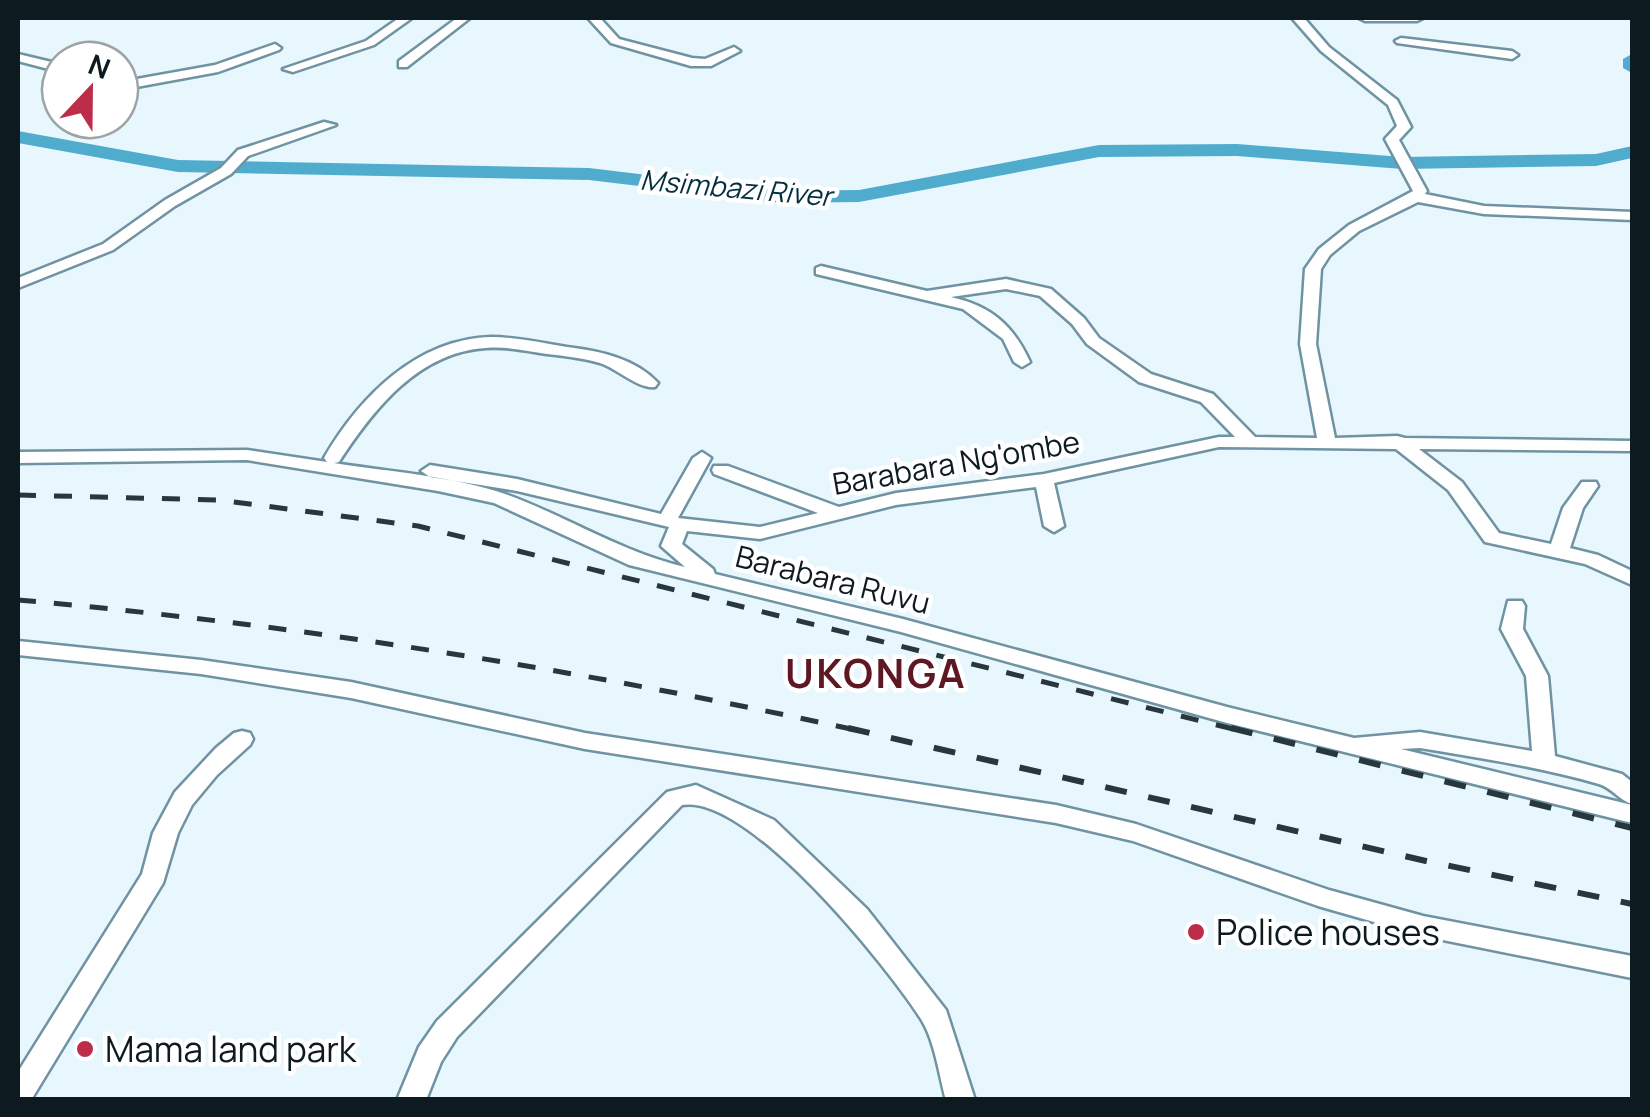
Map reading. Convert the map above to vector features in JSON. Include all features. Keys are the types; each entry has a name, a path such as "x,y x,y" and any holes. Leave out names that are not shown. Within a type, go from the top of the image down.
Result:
{"street":[{"path":"289,69 370,43 406,18"},
{"path":"403,64 464,18"},
{"path":"594,18 615,41 690,62 708,63 734,50"},
{"path":"1298,18 1326,49 1386,97 1402,115 1404,127 1392,139 1420,191 1416,198 1354,228 1324,252 1312,269 1308,344 1327,441"},
{"path":"1365,18 1417,18"},
{"path":"1400,20 1401,47 1512,54"},
{"path":"140,82 218,68 275,48"},
{"path":"18,283 108,247 170,203 226,171 243,153 329,125"},
{"path":"1416,198 1484,210 1632,216"},
{"path":"820,271 932,294 968,306 1010,336 1022,362"},
{"path":"932,294 1006,284 1045,292 1078,321 1092,340 1145,378 1214,402 1249,442"},
{"path":"333,458 350,426 386,388 462,347 504,343 598,356 625,366 649,384"},
{"path":"1398,441 1455,486 1492,538 1590,559 1632,579"},
{"name":"Barabara Ng'ombe","path":"296,461 333,458 518,485 673,523 760,532 896,499 1044,480 1219,442 1632,446"},
{"name":"Barabara Ruvu","path":"18,458 188,454 296,461 500,499 594,545 721,583 903,626 1354,746 1632,814"},
{"path":"702,458 673,523 671,546 684,560 721,583"},
{"path":"721,470 834,512"},
{"path":"1044,480 1054,526"},
{"path":"1560,551 1574,508 1588,486"},
{"path":"1516,606 1512,628 1538,676 1544,761"},
{"path":"18,648 201,667 351,690 585,741 1056,814 1136,833 1326,899 1423,926 1632,967"},
{"path":"18,1096 154,876 160,837 194,780 242,739"},
{"path":"1354,746 1368,741 1420,740 1544,761 1614,780 1632,795"},
{"path":"411,1100 428,1056 447,1030 675,798 696,794 765,826 858,916 936,1018 962,1100"}],"waterway":[{"name":"Msimbazi River","path":"1632,59 1632,68"},
{"name":"Msimbazi River","path":"18,137 178,166 589,174 781,197 859,196 1099,151 1237,150 1402,163 1596,160 1632,152"}],"railway":[{"path":"18,495 219,500 418,526 1241,731"},
{"path":"18,600 230,622 441,652 651,688 860,731"},
{"path":"848,728 1426,861 1632,904"},
{"path":"1231,728 1632,828"}],"place":[{"name":"Police houses","path":"1196,932"},
{"name":"Mama land park","path":"85,1049"}],"district":[{"name":"UKONGA","path":"876,672"}]}
